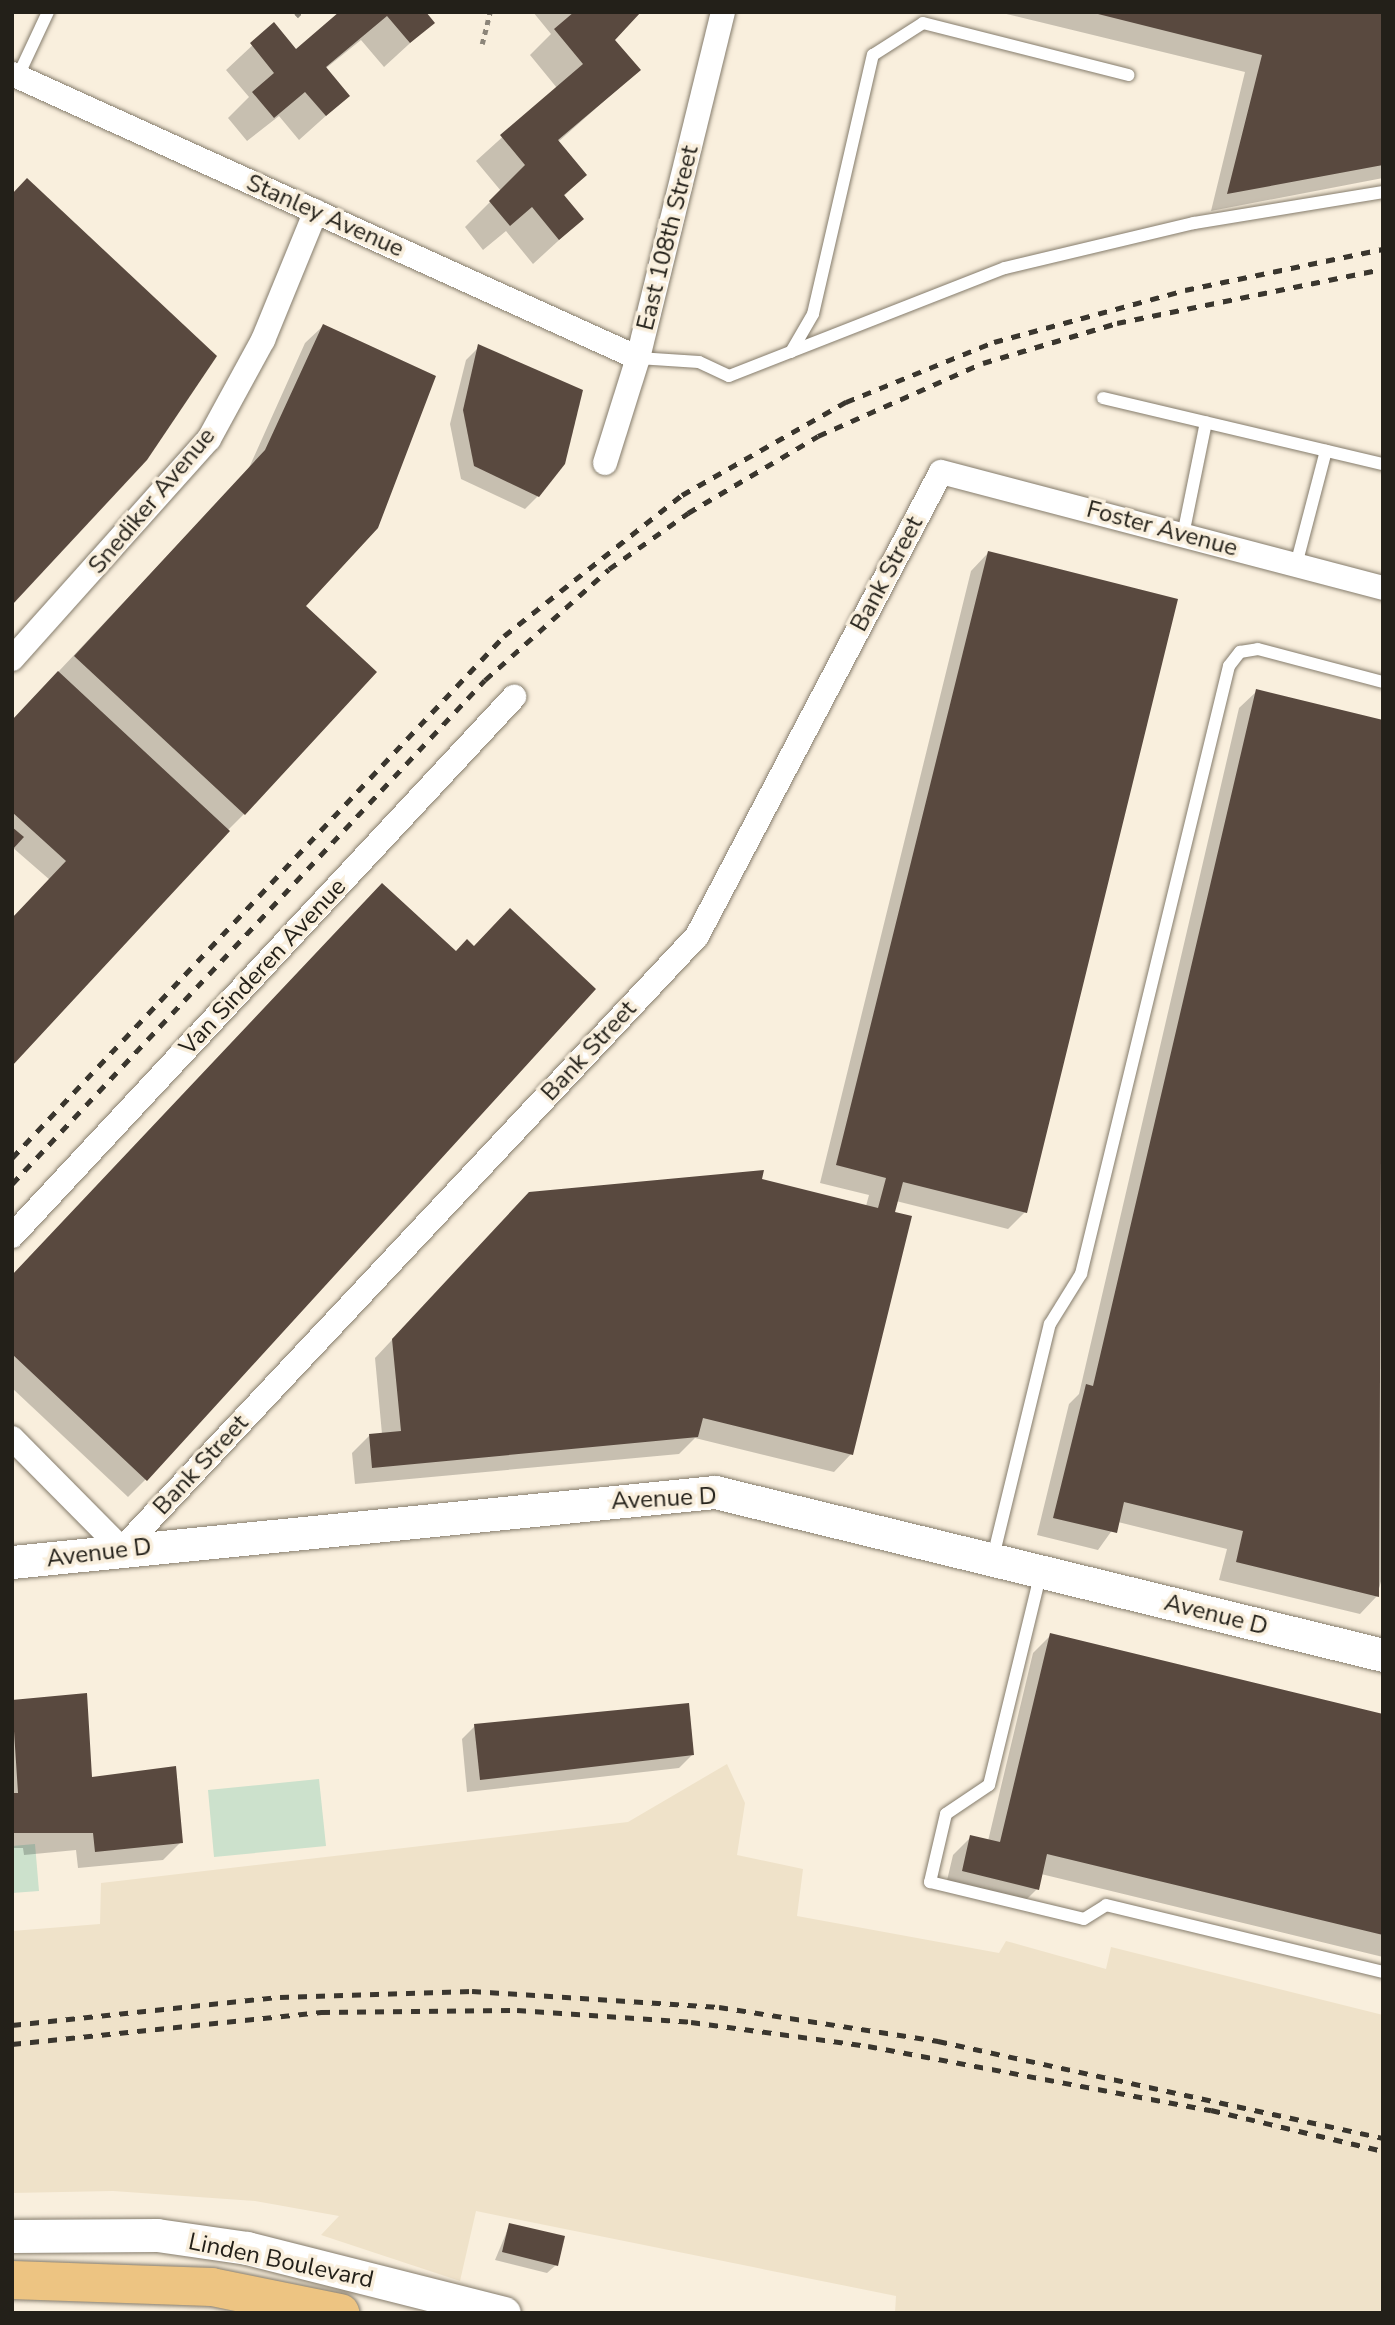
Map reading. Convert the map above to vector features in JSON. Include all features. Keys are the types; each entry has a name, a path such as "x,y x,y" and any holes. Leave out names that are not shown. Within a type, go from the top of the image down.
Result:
{"highway":[{"name":"Linden Boulevard","path":"12,2280 212,2287 340,2313"}],"main road":[{"name":"Avenue D","path":"12,1562 715,1492 1383,1655"},
{"name":"Linden Boulevard","path":"12,2236 157,2235 247,2248 504,2313"}],"street":[{"name":"East 108th Street","path":"605,463 638,358 723,12"},
{"name":"Stanley Avenue","path":"15,75 638,358"},
{"name":"Snediker Avenue","path":"12,659 209,439 263,341 316,211"},
{"name":"Foster Avenue","path":"941,471 1383,588"},
{"name":"Bank Street","path":"122,1549 697,936 941,471"},
{"name":"Van Sinderen Avenue","path":"12,1237 514,698"},
{"path":"12,1438 122,1549"}],"lane":[{"path":"15,75 48,12"},
{"path":"791,352 813,314 873,55 923,23 1129,75"},
{"path":"638,358 699,362 729,376 1005,268 1194,223 1383,192"},
{"path":"1103,398 1383,464"},
{"path":"1183,535 1206,422"},
{"path":"1296,565 1326,451"},
{"path":"992,1561 1050,1324 1081,1274 1229,666 1240,652 1258,649 1383,682"},
{"path":"1041,1572 989,1785 946,1814 930,1882 1084,1919 1106,1905 1383,1972"}],"path":[{"path":"482,44 490,12"}],"shaded area":[{"path":"727,1764 745,1803 737,1855 803,1869 797,1916 999,1953 1006,1941 1106,1969 1111,1947 1383,2015 1383,2313 895,2313 896,2296 476,2211 460,2281 321,2235 339,2216 255,2201 113,2191 12,2193 12,1931 100,1924 101,1883 628,1822"}],"green space":[{"path":"319,1779 326,1846 214,1857 208,1790"},
{"path":"35,1844 39,1891 12,1893 12,1846"}],"building":[{"path":"339,12 426,12 435,23 410,43 387,16 326,67 350,96 326,116 305,92 274,118 252,92 274,73 250,43 274,22 296,49"},
{"path":"574,12 641,12 615,40 641,70 558,140 587,175 564,195 584,219 559,240 532,207 510,226 489,201 525,165 500,135 583,64 554,29"},
{"path":"1090,12 1383,12 1383,165 1227,194 1262,55"},
{"path":"27,178 217,356 147,460 12,605 12,194"},
{"path":"323,324 436,376 378,528 306,606 377,672 245,815 74,656 265,450"},
{"path":"478,344 583,390 565,464 539,497 474,466 463,410"},
{"path":"988,551 1178,599 1027,1213 903,1182 895,1212 912,1216 853,1455 703,1418 698,1437 372,1468 369,1434 401,1431 392,1339 529,1192 764,1170 762,1179 878,1208 886,1178 836,1165"},
{"path":"58,671 230,831 12,1066 12,918 66,861 12,812 12,720"},
{"path":"1256,689 1383,720 1379,1597 1236,1562 1243,1531 1124,1502 1117,1533 1053,1518 1086,1384 1093,1386"},
{"path":"12,827 24,837 12,850"},
{"path":"382,883 456,951 467,939 474,946 510,908 596,989 147,1481 12,1354 12,1275"},
{"path":"1050,1633 1383,1714 1383,1935 1047,1854 1039,1890 962,1871 970,1835 1000,1842"},
{"path":"87,1693 92,1777 176,1766 183,1843 95,1852 93,1833 12,1833 12,1793 18,1793 12,1700"},
{"path":"689,1703 694,1755 480,1780 474,1724"},
{"path":"509,2223 565,2236 558,2266 502,2252"}],"railway":[{"path":"12,1158 504,636 682,495 846,402 994,342 1185,290 1383,249"},
{"path":"12,1184 485,680 609,569 688,513 818,436 983,363 1117,323 1383,269"},
{"path":"12,2025 280,1997 472,1991 719,2007 938,2041 1383,2138"},
{"path":"12,2044 321,2012 517,2010 691,2022 868,2046 1211,2110 1383,2151"}]}
